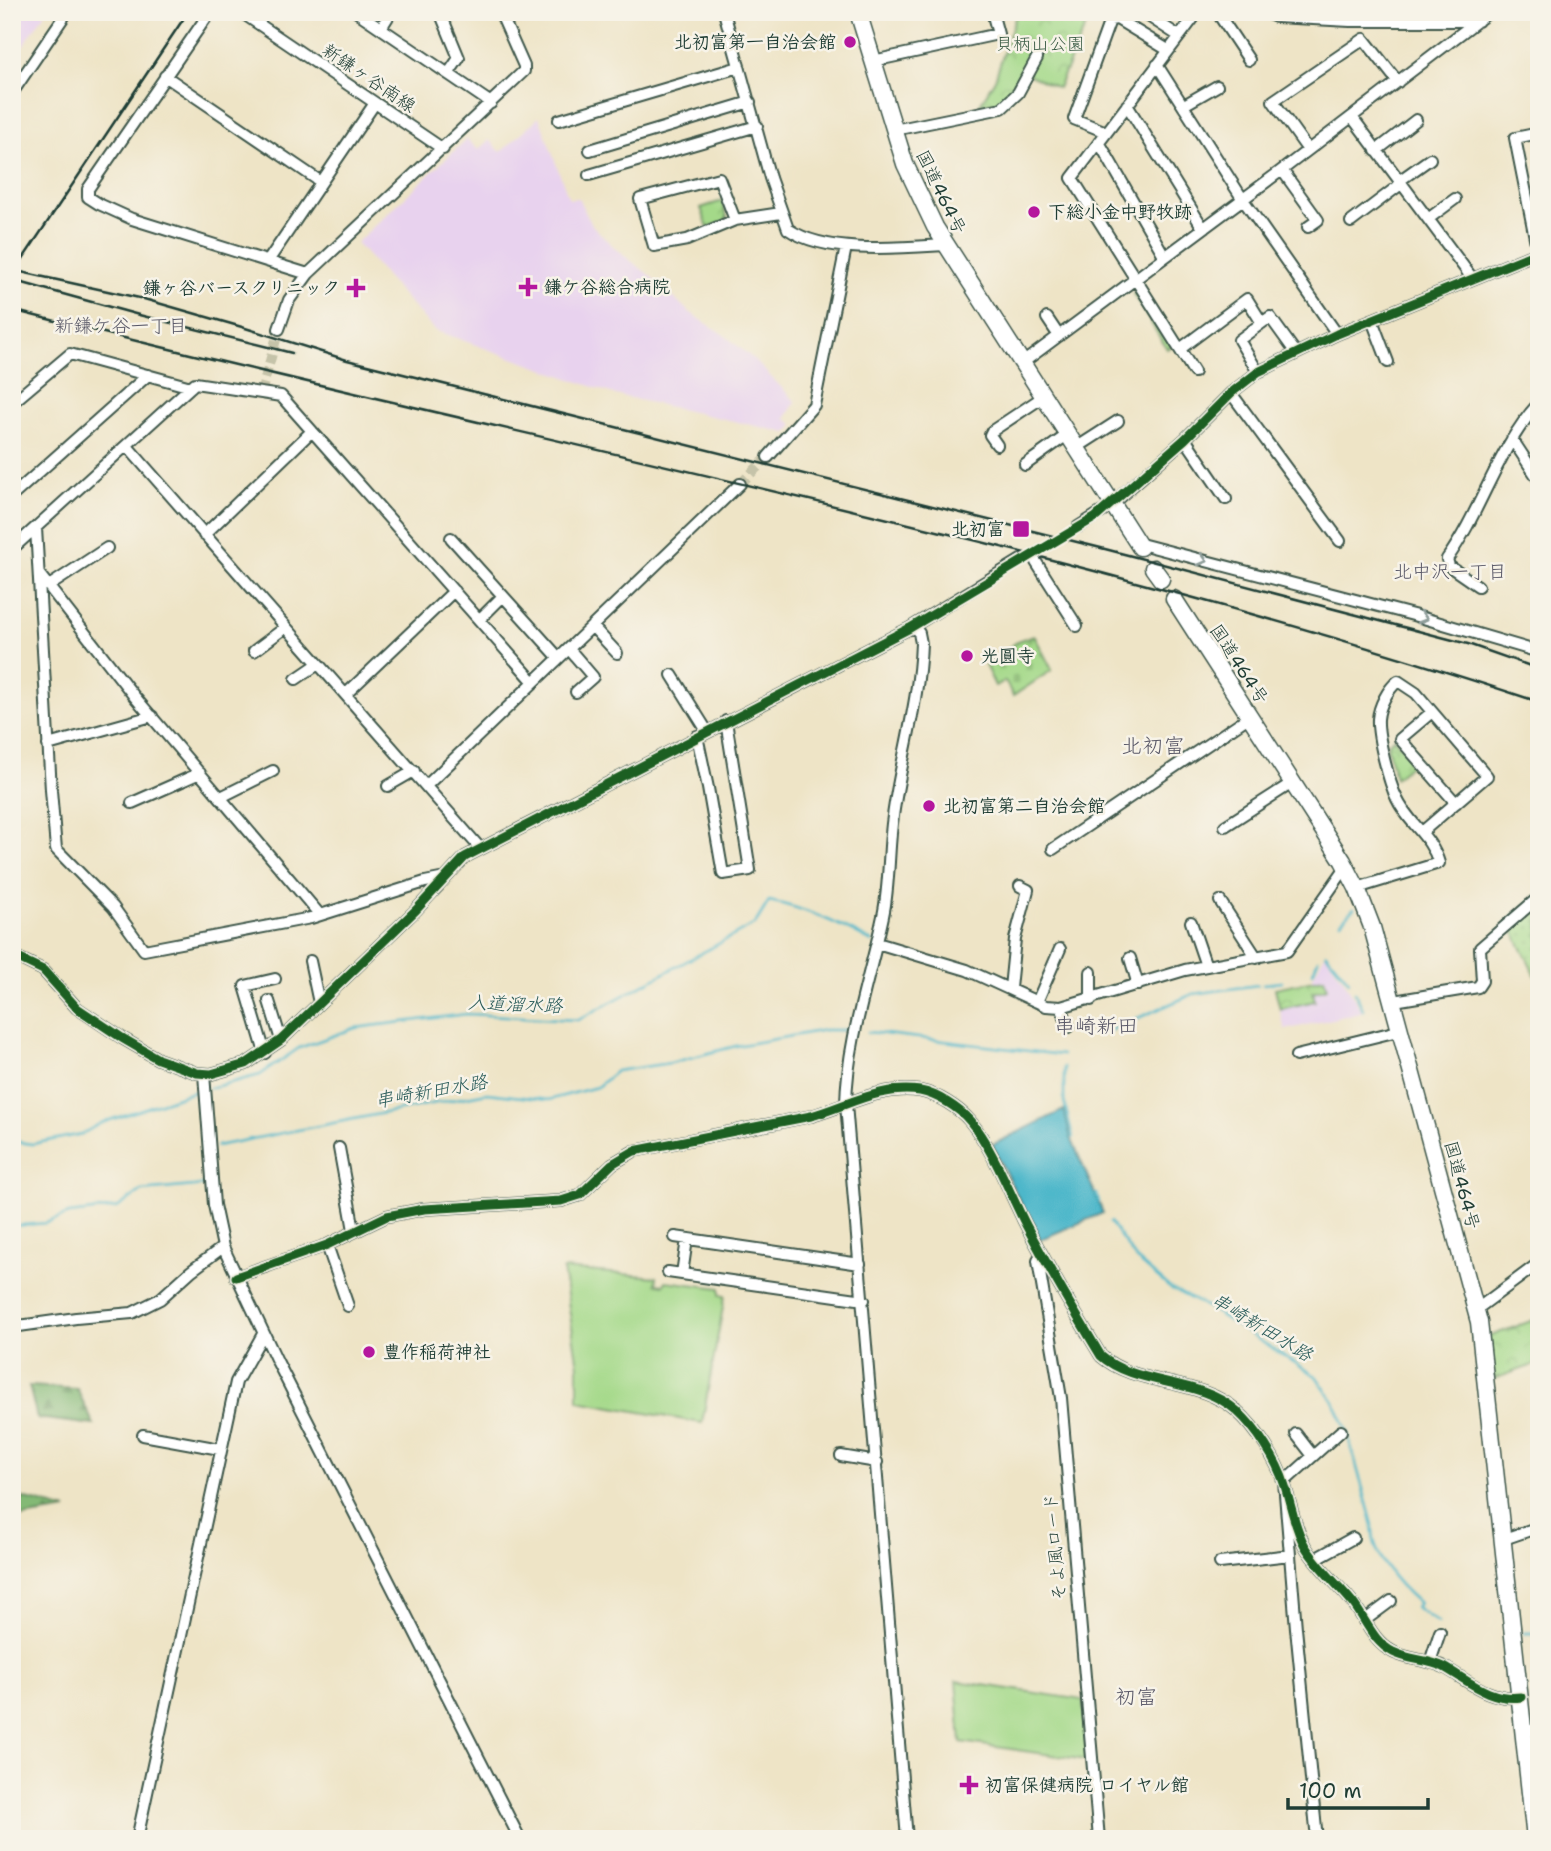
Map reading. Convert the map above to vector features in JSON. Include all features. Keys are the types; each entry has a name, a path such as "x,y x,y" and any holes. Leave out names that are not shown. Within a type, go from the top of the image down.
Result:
{"highway":[{"name":"国道464号","path":"858,12 894,130 917,191 945,245 1138,545"},
{"name":"国道464号","path":"1174,599 1346,866 1370,919 1394,1001 1479,1322 1521,1697 1531,1730 1535,1839"}],"street":[{"path":"12,93 67,12"},
{"path":"210,12 88,189 88,197 132,219 308,274"},
{"name":"新鎌ヶ谷南線","path":"241,12 443,149"},
{"path":"357,12 491,103"},
{"path":"381,28 391,12"},
{"path":"440,12 459,58 448,74"},
{"path":"279,329 289,300 308,274 524,71 500,12"},
{"path":"724,12 788,229 808,239 846,247 945,245"},
{"path":"873,61 998,34 992,12"},
{"path":"1142,12 1179,36"},
{"path":"1180,12 1195,16 1072,178 1194,372"},
{"path":"1217,12 1249,60"},
{"path":"1263,12 1276,18 1296,15 1478,21"},
{"path":"1021,364 1489,12"},
{"path":"1107,132 1074,118 1110,20 1117,19 1168,50"},
{"path":"1308,150 1273,101 1364,39 1398,82"},
{"path":"894,130 1002,108 1018,93 1037,58"},
{"path":"1157,65 1242,198 1337,334"},
{"path":"559,120 740,66"},
{"path":"165,76 321,182"},
{"path":"1184,105 1217,86"},
{"path":"590,150 750,102"},
{"path":"268,261 375,103"},
{"path":"1127,105 1203,228"},
{"path":"1352,117 1472,278"},
{"path":"1377,150 1416,120"},
{"path":"589,175 757,126"},
{"path":"1078,527 1112,504 1185,439 1231,393 1258,372 1337,334 1539,253 1534,201 1515,138 1539,133"},
{"path":"1099,142 1165,257"},
{"path":"1351,222 1430,159"},
{"path":"1282,170 1318,220 1308,228"},
{"path":"735,220 719,178 640,200 654,246 687,240 735,220 782,213"},
{"path":"1428,219 1455,199"},
{"path":"768,457 814,405 846,247"},
{"path":"1180,349 1247,299 1262,323"},
{"path":"1258,372 1239,340 1270,317 1296,353"},
{"path":"1047,318 1059,336"},
{"path":"1371,320 1388,362"},
{"path":"12,404 69,354 191,387"},
{"path":"12,496 148,375"},
{"path":"12,549 195,383 281,396 534,682"},
{"path":"1231,393 1339,541"},
{"path":"997,445 990,435 992,431 1043,397"},
{"path":"1478,586 1449,566 1447,559 1464,535 1522,422 1539,403"},
{"path":"1025,465 1118,421"},
{"path":"204,535 312,432"},
{"path":"1185,439 1226,499"},
{"path":"1512,439 1539,480"},
{"path":"127,446 481,848"},
{"path":"427,785 740,484"},
{"path":"36,528 56,849 113,907 145,950 236,934 320,915 445,878"},
{"path":"451,538 559,658"},
{"path":"1138,545 1413,615 1539,652"},
{"path":"49,586 107,548"},
{"path":"12,955 43,970 77,1008 158,1059 204,1074 246,1064 281,1040 416,910 465,857 913,626 1021,561"},
{"path":"1036,562 1077,626"},
{"path":"39,574 152,716 320,915"},
{"path":"346,694 454,591"},
{"path":"479,620 503,596"},
{"path":"592,626 617,653"},
{"path":"907,1839 846,1104 852,1058 886,901 894,806 915,708 921,643 913,626"},
{"path":"254,651 286,627"},
{"path":"569,649 593,677 576,692"},
{"path":"296,679 318,664"},
{"path":"672,675 702,734 723,874 750,870 726,721"},
{"path":"1357,888 1439,863 1434,849 1397,800 1382,751 1378,718 1390,688 1398,681 1416,693 1487,776 1422,832"},
{"path":"1432,712 1400,739 1455,803"},
{"path":"48,745 152,716"},
{"path":"1053,849 1250,716"},
{"path":"221,797 273,771"},
{"path":"388,786 414,771"},
{"path":"132,803 200,773"},
{"path":"1225,827 1292,783"},
{"path":"877,943 967,970 1046,1006 1061,1007 1206,966 1287,951 1346,866"},
{"path":"1010,988 1015,939 1028,890 1020,886"},
{"path":"1394,1001 1478,987 1482,981 1480,948 1539,897"},
{"path":"1220,901 1257,958"},
{"path":"1191,922 1206,966"},
{"path":"1037,1002 1060,949"},
{"path":"1130,958 1138,985"},
{"path":"310,961 319,1003"},
{"path":"1091,972 1091,1000"},
{"path":"265,1053 245,986 275,979"},
{"path":"269,1001 281,1040"},
{"path":"1061,1007 1069,1027"},
{"path":"1296,1056 1402,1030"},
{"path":"204,1074 214,1205 223,1247 263,1334 520,1839"},
{"path":"236,1277 327,1245 387,1216 424,1209 561,1201 580,1195 612,1164 634,1151 811,1116 874,1094 920,1091 961,1112 979,1132 1041,1253 1101,1356 1118,1368 1188,1387 1227,1404 1236,1410 1259,1437 1284,1482 1304,1545 1354,1605 1374,1637 1393,1652 1442,1666 1496,1696 1521,1697"},
{"path":"339,1148 354,1230"},
{"path":"675,1237 860,1265"},
{"path":"682,1274 687,1239"},
{"path":"327,1245 348,1306"},
{"path":"12,1326 132,1313 160,1299 223,1247"},
{"name":"そよ風ロード","path":"1041,1253 1038,1261 1061,1398 1099,1839"},
{"path":"1475,1307 1481,1306 1539,1263"},
{"path":"668,1272 864,1300"},
{"path":"137,1839 236,1382 263,1334"},
{"path":"1284,1482 1341,1431"},
{"path":"1296,1434 1313,1456"},
{"path":"143,1435 220,1449"},
{"path":"841,1457 877,1462"},
{"path":"1284,1482 1317,1839"},
{"path":"1504,1539 1539,1527"},
{"path":"1315,1559 1353,1538"},
{"path":"1220,1563 1290,1555"},
{"path":"1364,1621 1391,1601"},
{"path":"1430,1662 1440,1632"}],"shaded area":[{"path":"12,12 46,12 12,62"},
{"name":"鎌ケ谷総合病院","path":"539,117 569,199 578,198 592,225 619,252 648,274 688,311 751,357 796,402 785,418 794,425 787,433 616,395 434,330 356,243 467,139 478,150 489,140 501,152"},
{"path":"1325,954 1362,1012 1285,1030 1274,988 1311,980"}],"green space":[{"name":"貝柄山公園","path":"1017,12 1092,12 1058,88 1021,71 1006,96 996,102 979,106 995,79"},
{"path":"722,201 727,217 725,221 708,228 701,208"},
{"path":"1138,291 1172,346 1167,349 1133,294"},
{"path":"1034,635 1052,670 1013,696 1005,681 995,686 985,665 1020,640"},
{"path":"1394,738 1414,762 1395,778 1387,745"},
{"path":"1539,906 1539,982 1512,929"},
{"path":"1324,978 1327,988 1313,992 1315,1001 1280,1009 1275,988"},
{"path":"563,1269 657,1277 656,1284 664,1285 666,1281 720,1288 720,1295 725,1296 702,1423 578,1401 578,1366"},
{"path":"1539,1318 1539,1363 1494,1379 1488,1337"},
{"path":"29,1386 77,1389 94,1425 37,1418"},
{"path":"12,1495 67,1510 12,1517"},
{"path":"956,1681 1083,1700 1087,1760 961,1742"}],"water":[{"path":"1064,1110 1071,1138 1103,1213 1039,1240 992,1145"}],"waterway":[{"name":"入道溜水路","path":"210,1088 260,1075 299,1048 355,1028 467,1014 578,1020 755,924 769,901 822,917 872,942"},
{"path":"1341,922 1354,908"},
{"path":"1326,953 1349,981"},
{"path":"1313,972 1318,959"},
{"path":"1263,984 1282,982"},
{"path":"1106,1032 1193,994 1258,985"},
{"path":"1355,992 1363,1010"},
{"name":"串崎新田水路","path":"216,1146 487,1093 548,1100 597,1087 616,1071 670,1063 736,1046 825,1030 851,1030"},
{"name":"串崎新田水路","path":"868,1032 1062,1055"},
{"name":"串崎新田水路","path":"1064,1067 1064,1101 1073,1138"},
{"name":"入道溜水路","path":"12,1141 32,1144 82,1134 101,1123 199,1090"},
{"path":"12,1226 46,1223 69,1214 117,1208 141,1191 205,1185"},
{"name":"串崎新田水路","path":"1096,1194 1099,1202"},
{"name":"串崎新田水路","path":"1110,1222 1136,1259 1170,1288 1205,1306 1316,1376 1334,1402 1346,1428 1381,1558 1394,1578 1419,1603 1416,1607 1438,1623"},
{"name":"串崎新田水路","path":"1524,1633 1539,1633"}],"tunnel":[{"path":"261,393 279,329"},
{"path":"740,484 768,457"},
{"path":"1021,560 1078,527"}],"railway":[{"path":"12,275 188,12"},
{"path":"12,270 144,299 347,360 1105,549 1468,644 1539,669"},
{"path":"12,280 292,353"},
{"path":"12,310 971,539 1351,643 1539,702"}],"cycle path":[{"path":"12,955 43,970 77,1008 158,1059 197,1073 211,1074 246,1064 281,1040 416,910 465,857 910,628 1096,517 1185,439 1231,393 1258,372 1337,334 1539,252"},
{"path":"236,1277 327,1245 387,1216 424,1209 561,1201 580,1195 612,1164 634,1151 811,1116 891,1091 927,1093 954,1107 978,1132 1044,1258 1101,1356 1132,1373 1205,1392 1237,1411 1252,1427 1277,1466 1305,1546 1353,1603 1380,1643 1399,1655 1444,1667 1489,1693 1521,1697"}],"place":[{"name":"北初富第一自治会館","path":"850,42"},
{"name":"下総小金中野牧跡","path":"1034,212"},
{"name":"鎌ケ谷総合病院","path":"528,287"},
{"name":"鎌ヶ谷バースクリニック","path":"356,288"},
{"name":"北初富","path":"1021,529"},
{"name":"光圓寺","path":"967,656"},
{"name":"北初富第二自治会館","path":"929,806"},
{"name":"豊作稲荷神社","path":"369,1352"},
{"name":"初富保健病院 ロイヤル館","path":"969,1785"}],"district":[{"name":"新鎌ケ谷一丁目","path":"121,325"},
{"name":"北中沢一丁目","path":"1450,571"},
{"name":"北初富","path":"1153,746"},
{"name":"串崎新田","path":"1096,1026"},
{"name":"初富","path":"1136,1697"}]}
